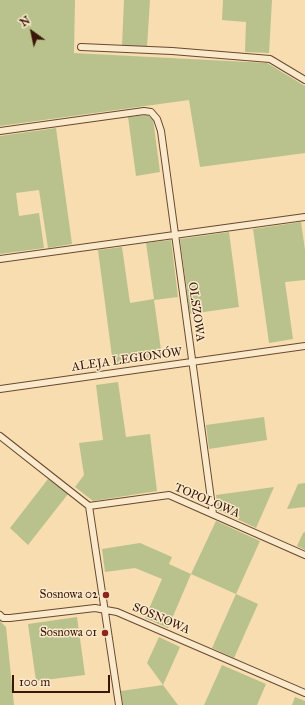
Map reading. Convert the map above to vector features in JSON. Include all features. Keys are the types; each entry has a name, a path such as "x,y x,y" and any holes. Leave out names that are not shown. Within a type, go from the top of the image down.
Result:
{"street":[{"path":"81,47 172,51 270,58 305,80"},
{"name":"OLSZOWA","path":"0,131 144,111 153,114 157,119 161,132 213,514"},
{"path":"0,259 305,217"},
{"name":"ALEJA LEGIONÓW","path":"0,389 305,346"},
{"path":"0,436 90,506 118,705"},
{"name":"TOPOLOWA","path":"90,506 169,495 305,555"},
{"name":"SOSNOWA","path":"0,615 4,618 10,618 94,608 117,612 305,693"}],"green space":[{"path":"0,0 75,0 74,53 267,63 305,86 305,153 200,167 189,100 0,126"},
{"path":"124,0 150,0 147,47 122,46"},
{"path":"223,0 272,0 269,53 245,52 246,22 222,20"},
{"path":"147,115 153,119 160,172 136,176 128,117"},
{"path":"56,128 72,244 48,248 39,190 16,193 19,216 39,213 44,248 0,254 0,136"},
{"path":"301,222 305,250 305,280 285,282 293,339 269,343 253,229"},
{"path":"229,232 239,307 190,314 180,239"},
{"path":"171,240 178,297 154,300 162,357 113,364 98,250 122,247 130,303 154,299 146,243"},
{"path":"118,382 126,437 150,434 157,491 93,501 75,487 84,475 79,443 103,440 96,385"},
{"path":"264,417 267,440 209,449 206,425"},
{"path":"48,479 68,494 28,545 10,528"},
{"path":"305,483 305,507 287,509 298,484"},
{"path":"274,487 256,528 218,510 216,495"},
{"path":"216,521 260,541 236,594 191,574"},
{"path":"305,532 305,550 297,546 303,533"},
{"path":"140,543 172,557 169,564 191,574 168,628 145,618 162,579 135,568 105,572 102,549"},
{"path":"236,594 258,604 234,658 212,648"},
{"path":"77,617 85,675 36,681 28,624"},
{"path":"0,621 6,627 14,705 0,705"},
{"path":"159,637 180,647 163,685 147,663"},
{"path":"222,665 266,684 257,705 204,705"},
{"path":"163,685 178,705 123,705 121,691"},
{"path":"295,697 305,701 305,705 292,705"}],"place":[{"name":"Sosnowa 02","path":"106,595"},
{"name":"Sosnowa 01","path":"105,633"}]}
